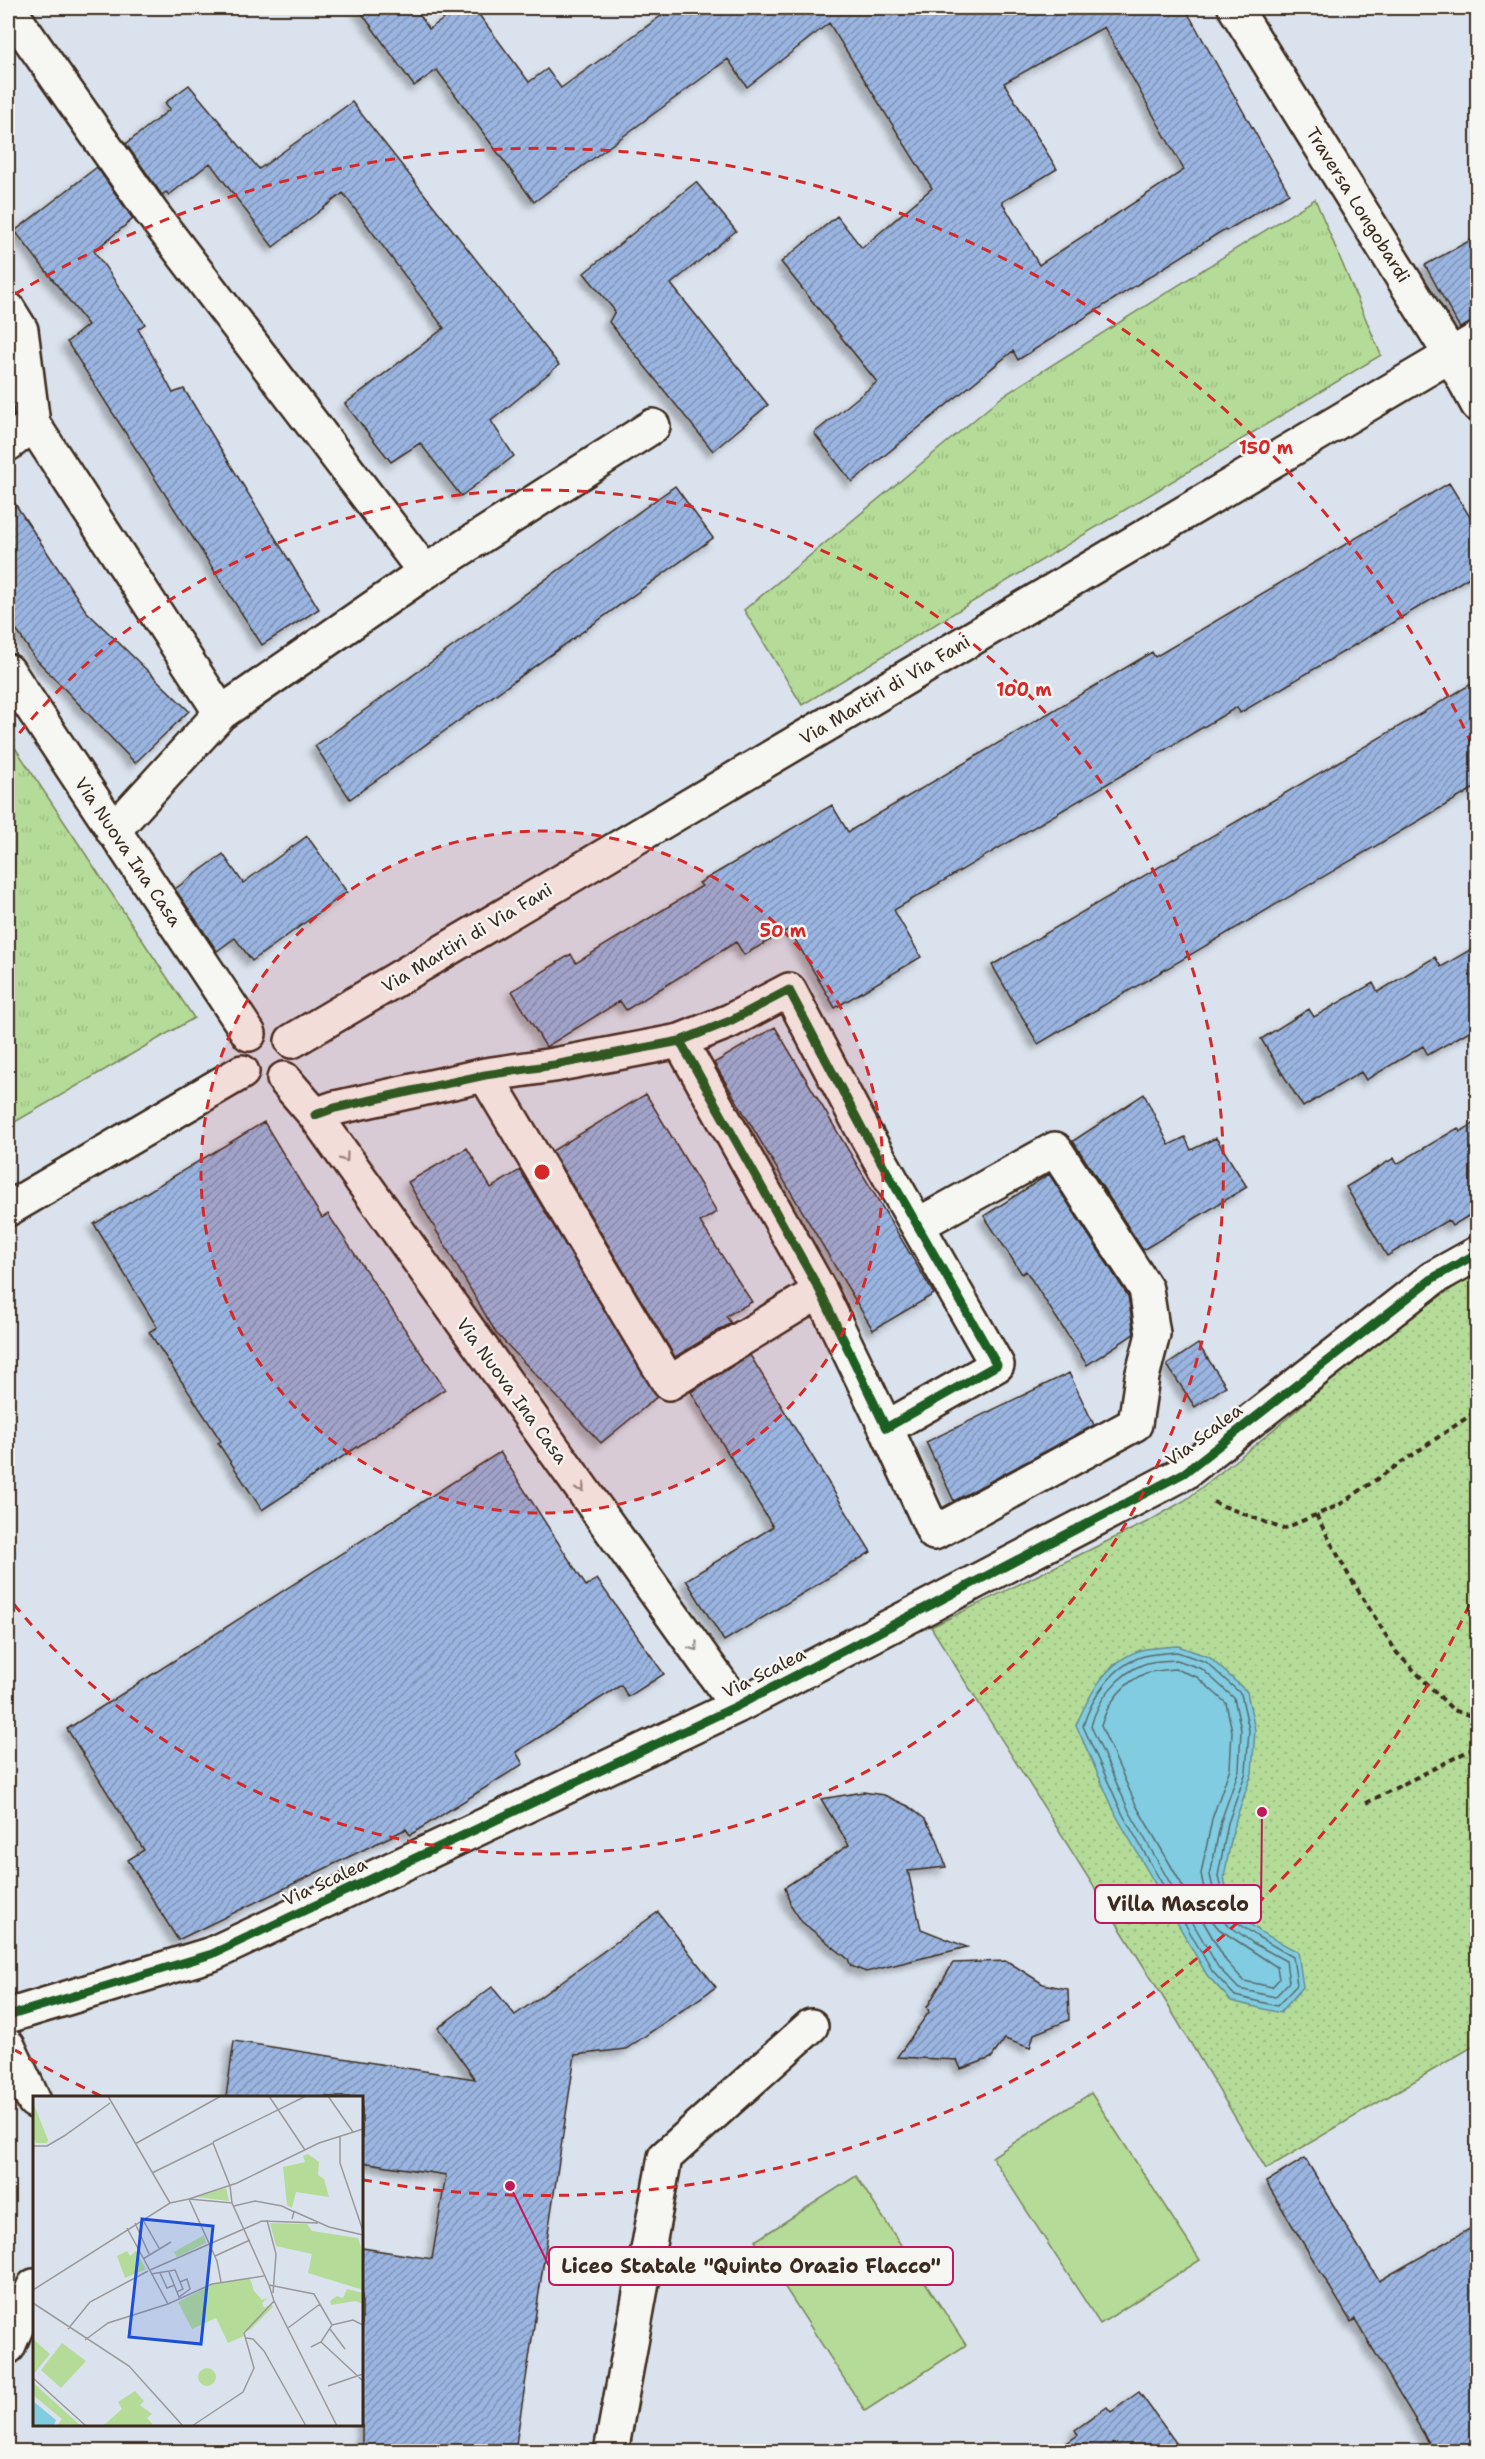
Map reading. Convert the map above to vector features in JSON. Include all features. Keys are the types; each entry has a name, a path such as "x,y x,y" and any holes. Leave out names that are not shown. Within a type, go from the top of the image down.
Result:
{"street":[{"path":"8,8 151,212 425,572"},
{"name":"Traversa Longobardi","path":"1235,8 1464,346 1478,405"},
{"path":"8,309 21,330 33,424 221,713"},
{"name":"Via Martiri di Via Fani","path":"292,1041 1464,346"},
{"path":"8,444 33,424"},
{"path":"113,831 221,713 425,572 653,426"},
{"name":"Via Nuova Ina Casa","path":"8,671 249,1034"},
{"path":"315,1115 335,1108 485,1075 680,1041 730,1021 789,990 863,1130 997,1365 886,1428"},
{"path":"261,1028 275,1028 285,1033 292,1041 296,1052 295,1062 284,1079 265,1084 252,1080 242,1072 238,1058 241,1044 249,1034 261,1028"},
{"path":"680,1041 820,1291 934,1533 1135,1424 1142,1377 1153,1334 1146,1289 1055,1149 918,1225"},
{"path":"8,1209 242,1072"},
{"path":"485,1075 669,1383 820,1291"},
{"name":"Via Nuova Ina Casa","path":"284,1079 315,1115 737,1706"},
{"name":"Via Scalea","path":"8,2016 212,1954 737,1706 1184,1473 1433,1278 1478,1253"},
{"path":"611,2451 665,2157 811,2026"},
{"path":"8,2046 33,2099"},
{"path":"8,2348 33,2288"}],"path":[{"path":"1184,1473 1187,1491 1282,1529 1339,1505 1478,1410"},
{"path":"1316,1515 1348,1574 1397,1653 1453,1710 1478,1718"},
{"path":"1366,1803 1478,1746"}],"green space":[{"path":"1315,199 1381,355 802,705 744,610 1003,396"},
{"path":"8,737 194,1018 8,1126"},
{"path":"1477,1272 1477,2044 1266,2169 1163,1997 931,1627 1151,1520 1187,1499 1396,1326"},
{"path":"1091,2093 1200,2260 1100,2324 992,2157"},
{"path":"856,2176 966,2345 865,2411 755,2241"}],"water":[{"path":"1178,1646 1209,1657 1247,1692 1255,1730 1252,1773 1234,1825 1224,1877 1231,1910 1261,1932 1298,1952 1303,1987 1280,2013 1231,2001 1207,1975 1117,1817 1076,1725 1100,1680 1118,1662 1141,1650"}],"building":[{"path":"358,8 415,8 429,29 460,8 474,8 529,82 547,69 561,88 672,8 1185,8 1289,193 1226,231 1225,229 1018,360 1013,351 852,482 814,433 877,382 781,262 837,216 862,248 932,188 829,23 747,87 728,59 534,202 437,70 414,86","holes":["1104,27 1184,170 1039,265 1002,202 1057,169 1004,83"]},
{"path":"189,85 259,169 352,102 559,365 491,421 514,456 461,496 420,443 391,462 345,404 444,328 343,193 273,247 210,163 169,195 166,192 162,195 126,144 170,109 165,103"},
{"path":"97,167 133,219 94,251 145,324 138,329 173,393 184,389 319,609 262,645 67,342 88,325 15,231"},
{"path":"696,182 736,231 671,284 768,405 713,451 609,322 615,311 584,273"},
{"path":"1478,236 1478,320 1460,328 1425,265"},
{"path":"1449,483 1478,530 1478,572 1240,713 1237,707 894,910 921,957 835,1008 789,929 744,955 736,942 626,1010 620,1001 546,1047 512,991 571,954 576,963 702,886 699,883 832,805 848,832 1152,652 1155,657"},
{"path":"675,486 713,538 350,799 315,746"},
{"path":"8,493 86,611 189,711 135,763 34,657 8,617"},
{"path":"1478,680 1478,786 1038,1044 992,965"},
{"path":"307,836 347,892 252,961 235,938 217,951 175,889 223,854 243,883"},
{"path":"1478,945 1478,1026 1428,1055 1423,1046 1366,1080 1361,1072 1303,1107 1261,1039 1309,1009 1314,1017 1373,983 1378,992 1435,957 1441,967"},
{"path":"775,1027 934,1294 873,1330 714,1063"},
{"path":"646,1094 717,1212 700,1222 752,1302 726,1316 731,1323 675,1357 552,1151"},
{"path":"1144,1094 1169,1145 1185,1137 1191,1150 1216,1138 1247,1187 1143,1250 1073,1141"},
{"path":"1478,1121 1478,1210 1452,1226 1448,1220 1387,1256 1346,1187 1394,1158 1397,1164 1458,1128 1460,1132"},
{"path":"264,1122 322,1218 328,1214 445,1389 262,1510 218,1443 221,1441 149,1332 157,1327 94,1224"},
{"path":"467,1148 491,1188 520,1170 657,1397 601,1443 496,1333 408,1182"},
{"path":"1049,1174 1128,1296 1134,1334 1087,1365 1026,1271 1022,1274 984,1216"},
{"path":"1198,1344 1226,1386 1195,1407 1167,1365"},
{"path":"750,1355 871,1552 724,1641 686,1580 773,1527 691,1392"},
{"path":"1069,1373 1094,1425 954,1501 926,1442"},
{"path":"500,1452 586,1586 597,1579 664,1674 628,1697 621,1685 516,1752 523,1764 410,1835 406,1829 178,1940 128,1860 144,1850 67,1729"},
{"path":"863,1792 884,1795 908,1806 925,1819 937,1839 946,1867 908,1871 921,1929 967,1947 866,1972 851,1966 848,1959 802,1922 790,1904 785,1887 849,1845 821,1799"},
{"path":"658,1912 716,1987 626,2049 575,2055 515,2451 362,2451 363,2248 432,2259 446,2175 363,2162 363,2096 226,2096 234,2041 475,2079 438,2028 492,1987 515,2015"},
{"path":"1007,1961 1043,1984 1068,1989 1069,2020 1034,2034 1030,2048 1005,2039 991,2058 961,2069 957,2060 897,2057 929,2012 927,2007 953,1963"},
{"path":"1305,2158 1379,2281 1478,2224 1478,2451 1434,2451 1355,2319 1351,2322 1266,2182"},
{"path":"1139,2392 1182,2451 1055,2451 1078,2435 1075,2430 1107,2407 1111,2412"}],"cycle path":[{"path":"315,1115 335,1108 485,1075 554,1065 680,1041 730,1021 789,990 863,1130 997,1365 886,1428 820,1291 680,1041"},
{"path":"8,2016 212,1954 737,1706 1184,1473 1433,1278 1478,1253"}],"place":[{"name":"Villa Mascolo","path":"1262,1812"},
{"name":"Liceo Statale \"Quinto Orazio Flacco\"","path":"510,2186"}]}
